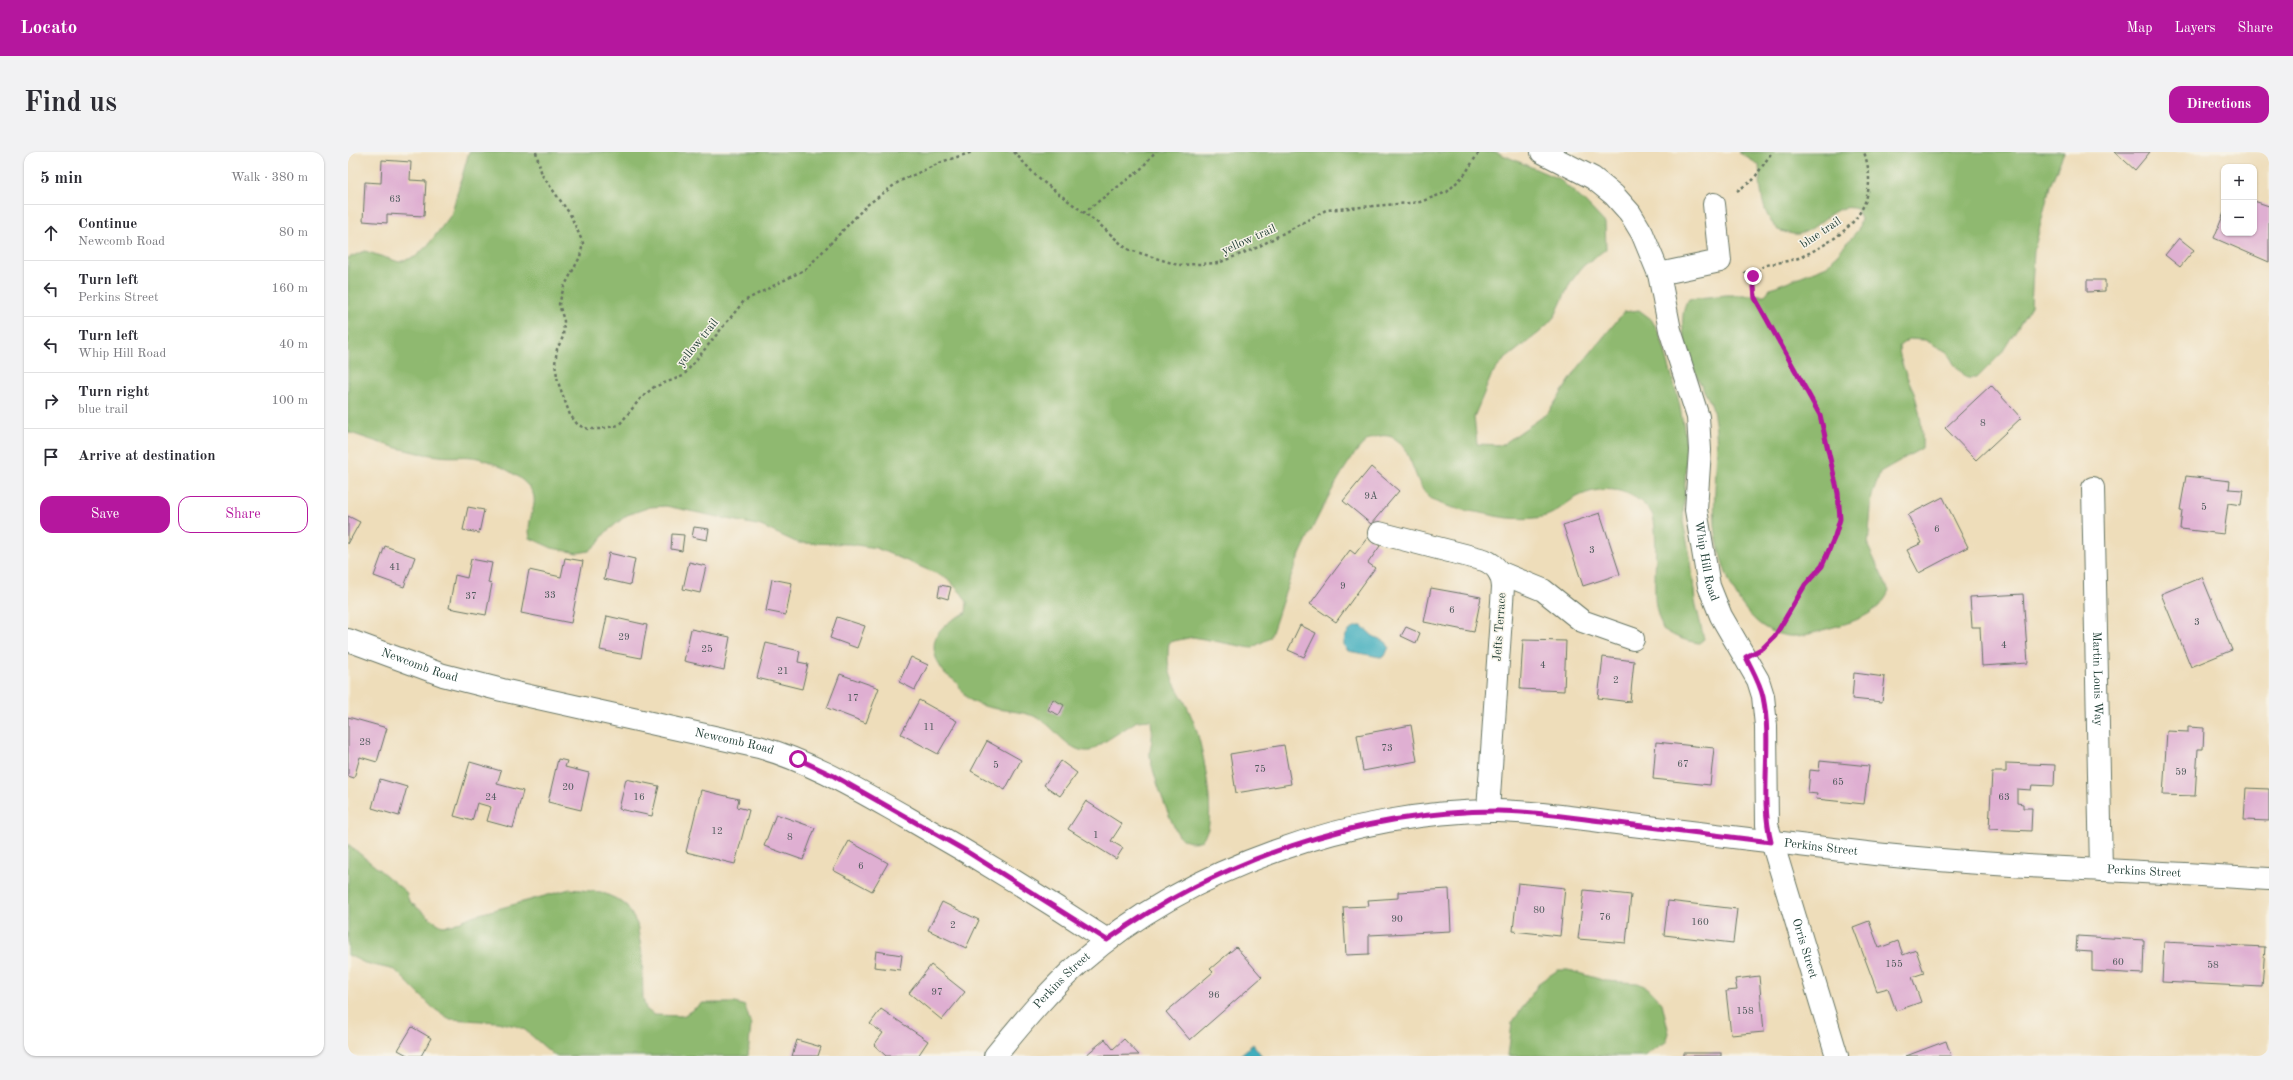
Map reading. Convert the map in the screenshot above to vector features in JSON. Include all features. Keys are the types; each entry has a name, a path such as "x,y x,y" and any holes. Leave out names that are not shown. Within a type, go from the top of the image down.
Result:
{"street":[{"name":"Whip Hill Road","path":"1542,152 1593,178 1614,194 1630,213 1642,233 1659,274 1670,330 1698,417 1700,450 1696,510 1709,586 1721,616 1758,680 1765,711 1765,809 1771,842"},
{"path":"1659,274 1720,261 1714,204"},
{"name":"Martin Louis Way","path":"2093,488 2101,870"},
{"path":"1379,533 1484,560 1493,564 1499,572 1543,590 1582,621 1633,639"},
{"name":"Jefts Terrace","path":"1488,811 1503,587 1499,572"},
{"name":"Newcomb Road","path":"348,640 443,675 502,690 759,747 798,759 834,776 966,851 1107,940"},
{"name":"Perkins Street","path":"995,1056 1053,989 1107,940 1160,905 1220,874 1315,838 1378,823 1427,816 1488,811 1536,814 1878,854 2101,870 2269,878"},
{"name":"Orris Street","path":"1771,842 1837,1056"}],"path":[{"name":"yellow trail","path":"536,152 542,175 570,214 583,243 580,258 564,287 559,304 564,321 563,337 557,349 555,364 558,382 570,416 578,425 588,429 600,429 619,425 640,399 654,387 683,376 744,301 806,269 867,205 900,182 944,161 973,152"},
{"name":"yellow trail","path":"1014,152 1038,178 1084,212 1127,249 1178,265 1218,263 1256,248 1326,210 1420,202 1447,192 1466,174 1479,152"},
{"path":"1084,212 1140,170 1155,152"},
{"path":"1714,204 1753,180 1772,152"},
{"name":"blue trail","path":"1746,657 1763,648 1775,636 1805,585 1822,566 1835,536 1840,519 1838,493 1820,415 1755,298 1753,276 1763,266 1802,257 1832,239 1854,222 1865,206 1869,190 1869,180 1864,152"}],"green space":[{"path":"469,152 1496,152 1559,179 1585,202 1605,223 1606,249 1583,266 1570,283 1555,316 1540,332 1504,360 1492,374 1474,417 1477,444 1502,445 1548,413 1578,368 1624,312 1639,310 1651,319 1660,334 1679,402 1685,434 1686,462 1683,522 1691,561 1695,601 1704,639 1699,643 1689,641 1663,629 1655,600 1655,527 1651,512 1635,498 1616,490 1596,490 1575,498 1550,515 1520,519 1495,516 1451,507 1443,505 1428,496 1417,478 1408,455 1402,445 1394,438 1384,436 1370,439 1350,460 1327,499 1293,571 1270,638 1251,648 1193,637 1169,642 1168,655 1171,674 1196,728 1203,756 1208,789 1208,830 1202,840 1194,842 1185,840 1180,837 1172,822 1162,798 1151,763 1151,720 1137,721 1090,751 1082,751 1063,740 1040,719 1024,713 987,707 970,700 955,681 944,673 937,661 934,651 934,643 937,635 948,623 956,617 966,613 967,602 962,594 947,578 876,548 850,544 798,543 761,526 666,506 650,507 627,515 605,533 597,544 589,551 577,553 552,548 530,538 529,526 534,506 534,497 526,484 511,472 493,463 478,458 427,455 393,447 348,432 348,258 365,251 399,262 415,257 428,245 451,215"},
{"path":"1738,152 2064,152 2050,186 2034,251 2031,306 2001,354 1977,378 1967,378 1954,364 1947,352 1925,340 1909,339 1899,346 1902,364 1914,393 1921,420 1922,448 1880,472 1872,496 1868,546 1889,591 1885,599 1879,606 1865,616 1856,620 1815,633 1799,636 1789,636 1772,631 1758,622 1746,609 1736,594 1728,577 1717,541 1715,525 1714,511 1717,451 1715,421 1711,404 1702,388 1685,342 1683,318 1689,299 1726,295 1765,295 1771,288 1827,266 1858,230 1861,219 1857,209 1841,209 1834,212 1814,227 1799,234 1791,234 1778,230 1768,216 1762,200 1759,165"},
{"path":"348,844 406,892 409,901 442,926 452,925 472,916 570,889 601,892 619,900 627,906 637,924 642,954 643,999 646,1009 654,1015 683,1016 703,1003 735,1003 745,1006 751,1025 748,1056 555,1056 525,1030 516,1026 497,1022 450,1019 433,1008 395,970 365,963 348,955"},
{"path":"1558,970 1568,970 1606,981 1638,983 1648,988 1662,1003 1669,1033 1666,1042 1644,1056 1508,1056 1512,1023 1540,982"}],"water":[{"path":"1357,626 1362,626 1373,636 1386,642 1389,647 1385,656 1380,657 1348,651 1344,646 1346,636 1351,629"},
{"path":"1253,1044 1262,1056 1239,1056"}],"building":[{"path":"2115,152 2150,152 2135,170"},
{"path":"382,160 411,162 410,180 426,181 424,216 387,214 387,223 363,221 365,182 381,183"},
{"path":"2257,202 2269,206 2269,262 2214,238 2221,220 2221,236 2257,236"},
{"path":"2179,238 2194,250 2180,267 2165,255"},
{"path":"2087,280 2105,280 2105,291 2087,292"},
{"path":"1991,385 2021,418 1976,460 1945,428"},
{"path":"1371,467 1399,491 1371,524 1343,501"},
{"path":"2186,476 2230,481 2229,489 2243,490 2241,505 2228,503 2224,534 2180,529 2182,510 2180,510"},
{"path":"1943,497 1968,547 1919,573 1907,550 1922,543 1908,515"},
{"path":"468,507 484,510 479,533 463,530"},
{"path":"1600,513 1620,574 1583,586 1563,525"},
{"path":"348,516 360,522 348,544"},
{"path":"694,527 709,529 707,540 692,537"},
{"path":"672,534 684,535 682,551 671,549"},
{"path":"1368,537 1380,546 1368,563 1375,568 1336,622 1310,604 1350,550 1355,554"},
{"path":"385,546 415,557 404,587 374,576"},
{"path":"609,553 635,559 630,585 604,579"},
{"path":"565,558 583,561 571,623 521,613 529,570 561,577"},
{"path":"471,559 492,563 488,583 492,584 486,615 449,608 455,575 467,578"},
{"path":"689,562 706,566 700,593 683,589"},
{"path":"2202,577 2232,650 2191,667 2161,594"},
{"path":"772,579 792,583 786,615 766,611"},
{"path":"940,585 951,587 948,599 938,596"},
{"path":"1431,588 1481,597 1474,632 1424,622"},
{"path":"2023,594 2028,663 1982,666 1980,627 1972,627 1970,597"},
{"path":"607,616 647,625 641,658 600,650"},
{"path":"837,617 865,626 857,648 830,638"},
{"path":"1300,625 1316,633 1304,657 1288,650"},
{"path":"1406,627 1420,633 1416,643 1401,636"},
{"path":"691,629 730,637 724,670 684,661"},
{"path":"1523,640 1566,641 1564,691 1520,689"},
{"path":"766,643 800,651 798,662 808,664 802,689 757,678"},
{"path":"911,657 928,665 915,690 899,682"},
{"path":"1603,657 1634,661 1630,702 1598,698"},
{"path":"1854,673 1885,677 1882,702 1852,699"},
{"path":"840,674 879,688 866,723 827,708"},
{"path":"1053,699 1064,705 1059,715 1048,710"},
{"path":"919,700 957,721 938,754 901,734"},
{"path":"348,717 387,728 377,762 360,757 354,778 348,776"},
{"path":"1411,725 1417,761 1363,771 1357,735"},
{"path":"2188,727 2204,728 2203,749 2198,749 2195,796 2163,795 2167,731 2188,732"},
{"path":"987,741 1021,760 1005,790 971,771"},
{"path":"1656,742 1714,748 1710,785 1653,779"},
{"path":"1284,745 1291,784 1236,793 1230,754"},
{"path":"558,759 567,761 565,767 589,773 581,810 548,802"},
{"path":"1061,761 1077,773 1060,796 1044,785"},
{"path":"1820,761 1869,766 1864,804 1816,799 1817,794 1808,793 1810,770 1819,771"},
{"path":"470,762 501,771 497,784 523,791 513,828 487,821 491,807 477,803 472,821 454,816"},
{"path":"2006,763 2055,765 2054,786 2032,785 2031,790 2017,789 2017,803 2023,804 2023,808 2032,808 2031,831 1989,829 1992,772 2006,772"},
{"path":"380,779 407,787 399,816 372,808"},
{"path":"626,779 659,786 652,816 619,809"},
{"path":"2246,788 2269,789 2269,821 2244,820"},
{"path":"701,790 739,799 737,807 749,810 735,864 686,852"},
{"path":"1086,801 1122,824 1111,841 1123,848 1116,859 1068,829"},
{"path":"776,814 815,828 803,860 764,846"},
{"path":"849,841 888,863 872,891 833,870"},
{"path":"1518,883 1565,888 1560,936 1513,931"},
{"path":"1449,889 1451,931 1369,935 1369,954 1346,955 1343,907 1369,906 1368,900 1398,898 1398,892"},
{"path":"1584,890 1631,895 1626,943 1578,939"},
{"path":"1668,901 1737,909 1733,943 1664,935"},
{"path":"942,902 979,920 966,948 928,930"},
{"path":"1869,921 1879,948 1898,941 1903,955 1916,950 1924,973 1912,977 1921,1002 1896,1011 1888,988 1877,991 1853,927"},
{"path":"2077,936 2144,940 2143,974 2092,971 2092,952 2076,951"},
{"path":"2164,942 2265,947 2262,987 2162,982"},
{"path":"1236,947 1262,977 1190,1040 1166,1012 1213,972 1210,969"},
{"path":"876,951 902,955 900,970 874,967"},
{"path":"931,965 965,992 942,1020 909,993"},
{"path":"1759,976 1764,1032 1731,1035 1726,991 1737,990 1735,979"},
{"path":"881,1009 928,1041 918,1056 886,1056 874,1045 883,1033 870,1024"},
{"path":"412,1027 431,1038 421,1056 409,1056 398,1050"},
{"path":"1105,1039 1113,1049 1124,1039 1139,1055 1085,1056"},
{"path":"797,1040 821,1047 818,1056 792,1056"},
{"path":"1946,1041 1951,1056 1906,1056"},
{"path":"1684,1053 1721,1053 1721,1056 1684,1056"}],"route":[{"path":"798,759 834,776 966,851 1073,917 1107,940 1160,905 1220,874 1268,854 1315,838 1371,824 1464,812 1500,811 1771,842 1765,809 1766,726 1763,696 1758,680 1746,657 1763,648 1775,636 1805,585 1822,566 1835,536 1840,519 1838,493 1825,443 1820,415 1797,377 1755,298 1753,276"}]}
